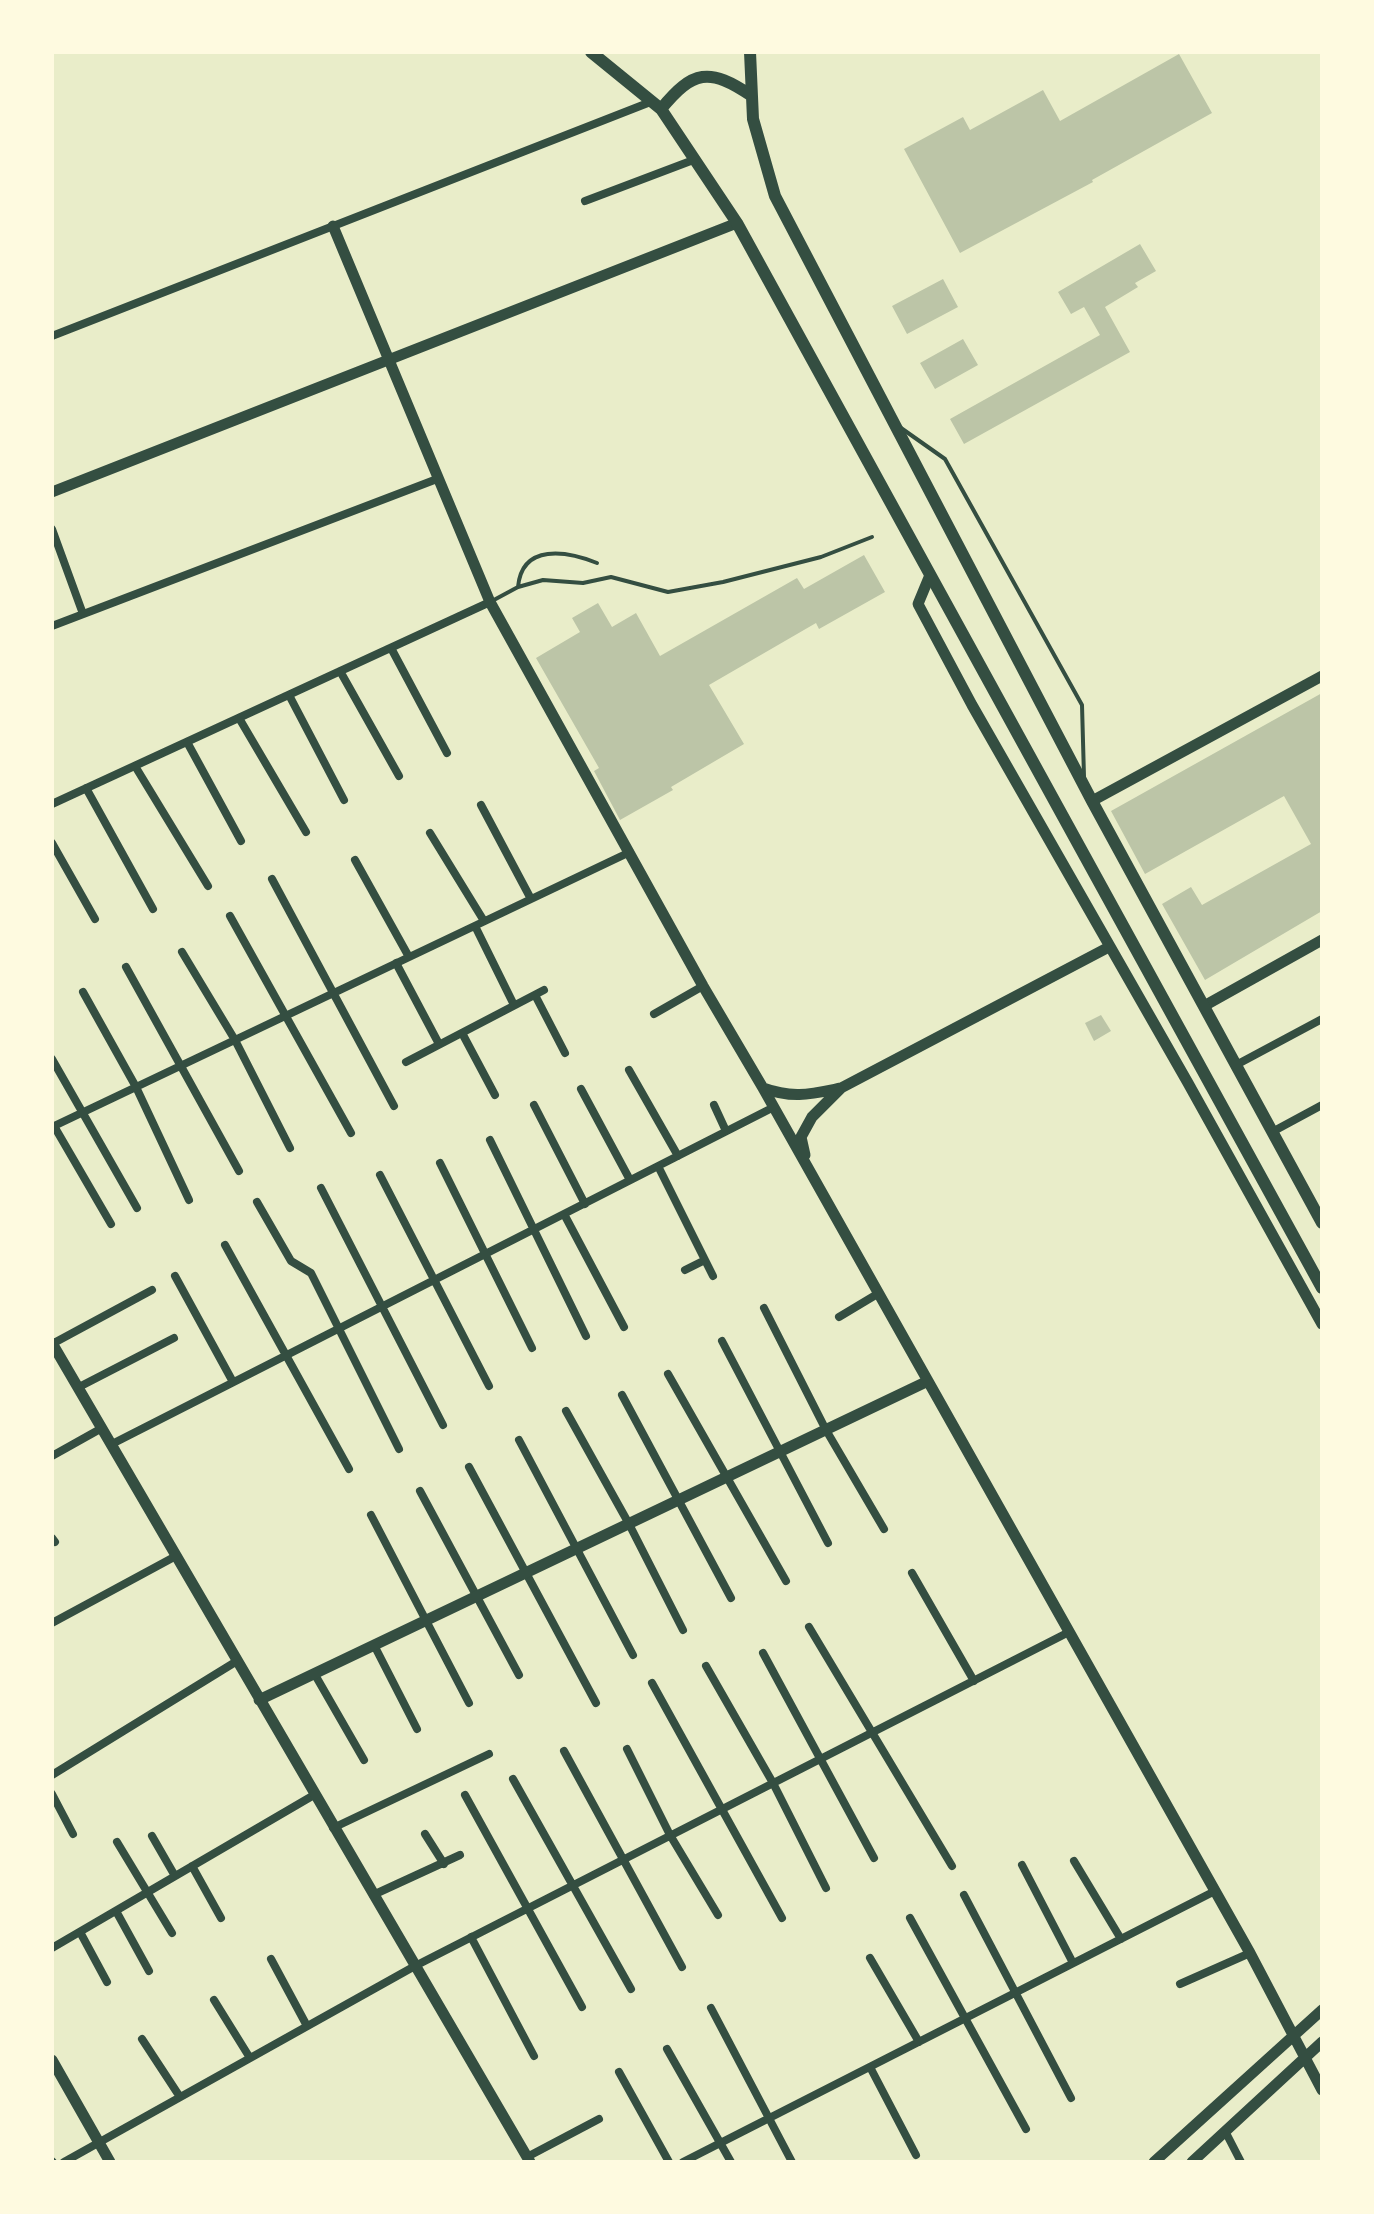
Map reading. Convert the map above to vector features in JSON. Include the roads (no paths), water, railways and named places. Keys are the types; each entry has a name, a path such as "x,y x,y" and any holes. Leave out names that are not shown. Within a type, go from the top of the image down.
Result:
{"main road":[{"path":"591,52 657,105 737,223 1322,1288"},
{"path":"750,52 753,119 775,196 1085,788 1322,1223"},
{"path":"657,105 690,79 714,75 752,96"}],"street":[{"path":"52,336 333,226 657,105"},
{"path":"585,201 696,159"},
{"path":"52,492 737,223"},
{"path":"333,226 490,602 703,986 1250,1953 1322,2090"},
{"path":"52,626 437,479"},
{"path":"52,529 83,614"},
{"path":"930,575 918,604 1322,1324"},
{"path":"52,804 490,602"},
{"path":"391,648 447,753"},
{"path":"340,671 399,776"},
{"path":"1092,801 1322,676"},
{"path":"289,695 344,800"},
{"path":"239,718 306,832"},
{"path":"187,742 241,841"},
{"path":"135,766 208,886"},
{"path":"86,788 153,909"},
{"path":"481,805 531,899"},
{"path":"430,833 484,921"},
{"path":"52,843 95,919"},
{"path":"111,1224 53,1126 630,852"},
{"path":"355,860 409,957"},
{"path":"272,879 394,1106"},
{"path":"230,916 351,1133"},
{"path":"475,926 514,1005"},
{"path":"1204,1006 1322,940"},
{"path":"763,1088 782,1095 805,1095 841,1088 1109,947"},
{"path":"182,952 235,1040 290,1148"},
{"path":"396,963 439,1044"},
{"path":"126,967 239,1171"},
{"path":"654,1014 703,986"},
{"path":"406,1062 544,990"},
{"path":"83,992 136,1087 189,1200"},
{"path":"535,995 565,1053"},
{"path":"1236,1065 1322,1019"},
{"path":"462,1033 495,1095"},
{"path":"52,1059 137,1208"},
{"path":"629,1070 678,1156"},
{"path":"808,1169 801,1137 812,1117 841,1088"},
{"path":"581,1089 630,1180"},
{"path":"534,1105 585,1204"},
{"path":"714,1105 726,1131"},
{"path":"1272,1132 1322,1105"},
{"path":"112,1444 774,1107"},
{"path":"490,1140 586,1336"},
{"path":"440,1163 532,1348"},
{"path":"658,1166 713,1276"},
{"path":"380,1175 489,1386"},
{"path":"321,1188 443,1425"},
{"path":"257,1202 291,1261 311,1273 399,1449"},
{"path":"564,1214 624,1327"},
{"path":"225,1245 349,1469"},
{"path":"685,1270 705,1260"},
{"path":"175,1276 233,1382"},
{"path":"152,1290 52,1343 529,2160 599,2119"},
{"path":"839,1317 879,1293"},
{"path":"764,1308 826,1430 884,1529"},
{"path":"79,1387 174,1338"},
{"path":"722,1341 828,1543"},
{"path":"668,1374 786,1581"},
{"path":"259,1700 928,1381"},
{"path":"622,1395 731,1598"},
{"path":"566,1411 683,1630"},
{"path":"52,1456 102,1428"},
{"path":"519,1440 633,1655"},
{"path":"469,1467 596,1703"},
{"path":"420,1491 519,1675"},
{"path":"371,1515 469,1703"},
{"path":"52,1623 176,1556"},
{"path":"912,1573 974,1681"},
{"path":"809,1627 952,1866"},
{"path":"64,2162 415,1966 1069,1632"},
{"path":"374,1645 417,1729"},
{"path":"763,1653 874,1858"},
{"path":"52,1775 237,1661"},
{"path":"706,1666 773,1783 826,1888"},
{"path":"314,1673 364,1760"},
{"path":"652,1683 782,1918"},
{"path":"627,1749 670,1835 718,1915"},
{"path":"564,1751 682,1967"},
{"path":"333,1828 489,1754"},
{"path":"513,1779 631,1989"},
{"path":"52,1794 73,1834"},
{"path":"52,1948 314,1795"},
{"path":"465,1795 582,2007"},
{"path":"425,1834 444,1864"},
{"path":"152,1836 175,1876"},
{"path":"117,1842 172,1933"},
{"path":"373,1895 460,1855"},
{"path":"1074,1861 1121,1939"},
{"path":"1022,1865 1073,1963"},
{"path":"192,1866 221,1918"},
{"path":"683,2162 1215,1891"},
{"path":"964,1895 1071,2098"},
{"path":"116,1911 149,1971"},
{"path":"910,1918 1026,2129"},
{"path":"80,1932 107,1982"},
{"path":"471,1937 534,2056"},
{"path":"1180,1984 1250,1953"},
{"path":"870,1958 919,2042"},
{"path":"271,1959 307,2026"},
{"path":"214,2000 250,2058"},
{"path":"711,2008 792,2162"},
{"path":"1154,2162 1322,2010"},
{"path":"142,2039 180,2097"},
{"path":"1192,2162 1322,2042"},
{"path":"667,2049 731,2162"},
{"path":"52,2060 110,2162"},
{"path":"870,2067 916,2155"},
{"path":"619,2072 669,2162"},
{"path":"1225,2131 1241,2162"}],"lane":[{"path":"894,423 945,459 1082,705 1085,788"},
{"path":"490,602 518,587 543,580 583,583 611,577 668,592 723,582 821,557 872,537"},
{"path":"518,587 519,572 538,556 567,554 597,563"}]}
